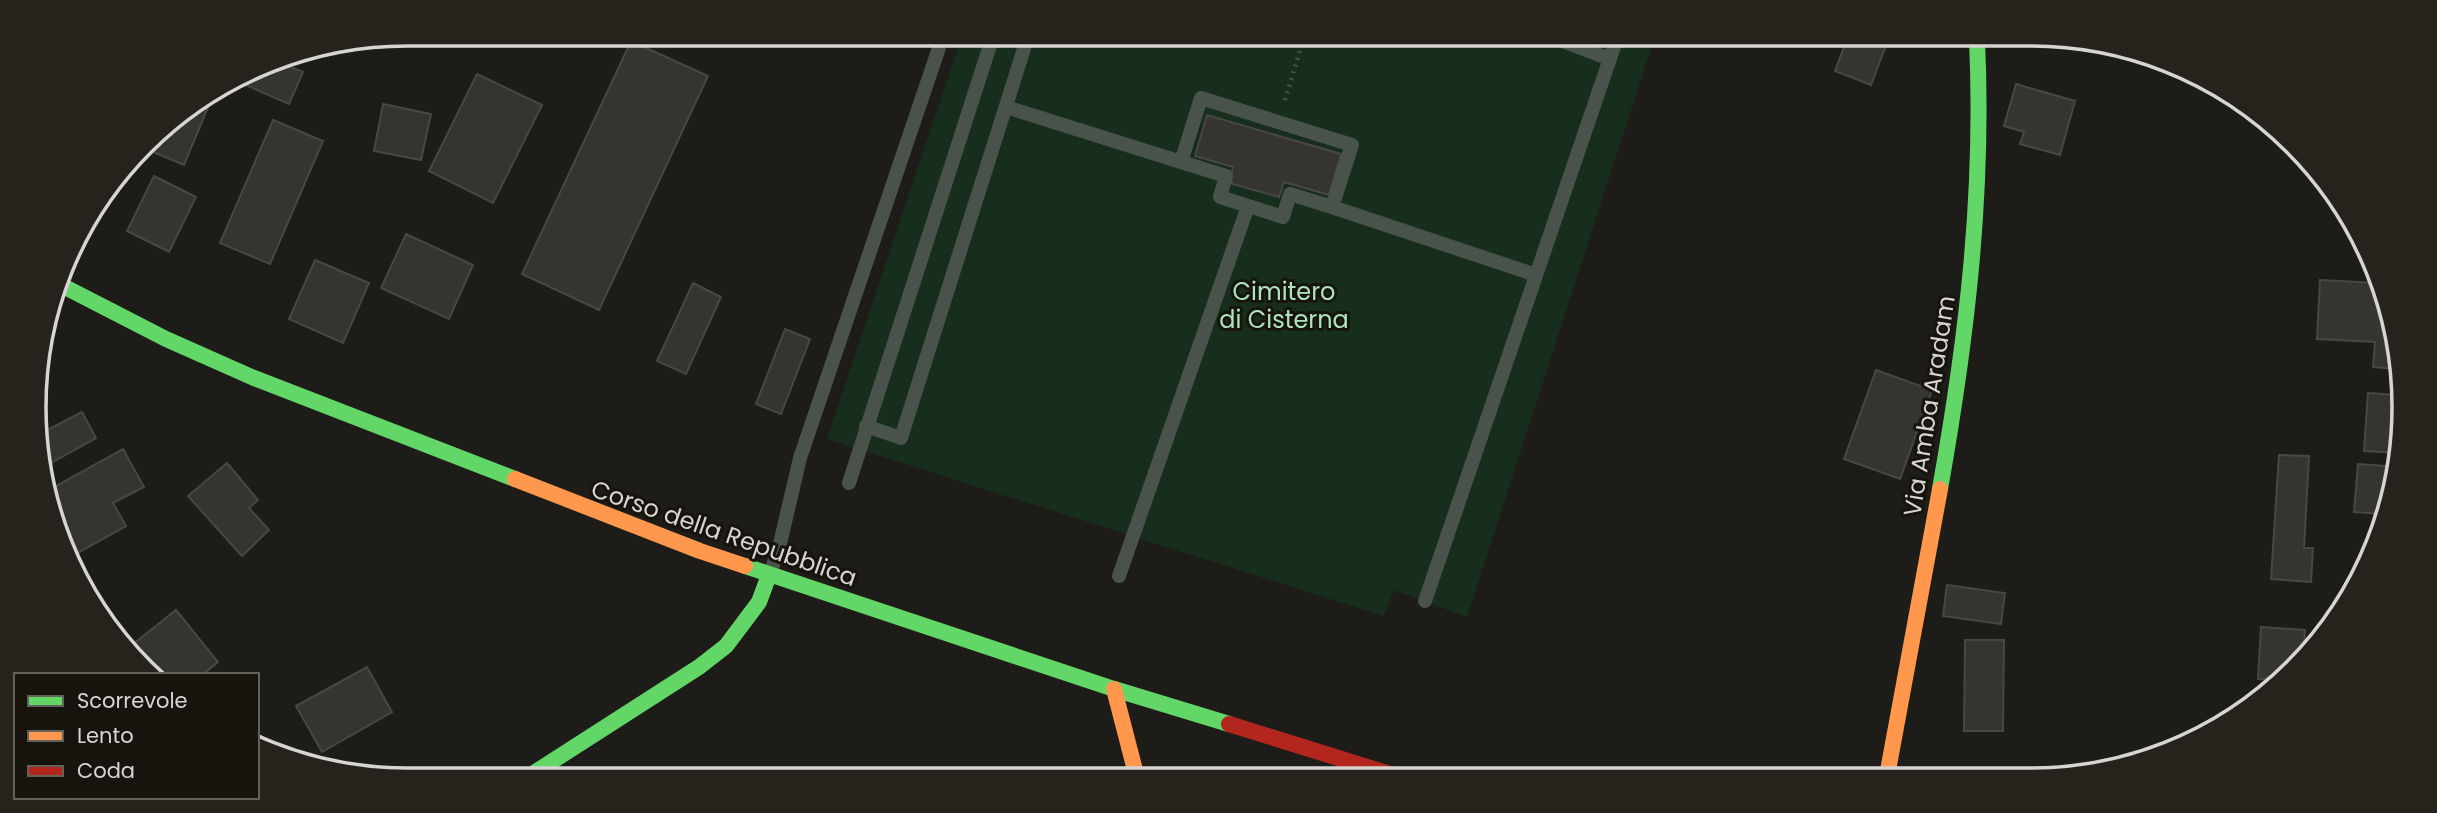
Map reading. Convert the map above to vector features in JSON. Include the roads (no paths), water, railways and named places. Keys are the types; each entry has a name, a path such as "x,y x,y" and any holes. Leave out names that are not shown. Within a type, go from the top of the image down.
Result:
{"street":[{"name":"Via Amba Aradam","path":"1888,768 1957,393 1972,278 1981,127 1977,46"},
{"name":"Corso della Repubblica","path":"66,287 176,343 303,398 586,509 769,575 1114,689 1370,768"},
{"path":"542,768 699,667 726,646 759,602 769,575"},
{"path":"1114,689 1134,768"}],"lane":[{"path":"769,575 779,548 800,458 940,46"},
{"path":"849,482 990,46"},
{"path":"866,426 901,438 1025,46"},
{"path":"1575,46 1610,59"},
{"path":"1425,601 1614,46"},
{"path":"1181,162 1201,98 1352,145 1332,207"},
{"path":"1006,107 1226,176 1220,197 1248,206 1283,217 1290,194 1536,275"},
{"path":"1119,576 1248,206"}],"park label":[{"name":"Cimitero di Cisterna","path":"1284,305"}]}
